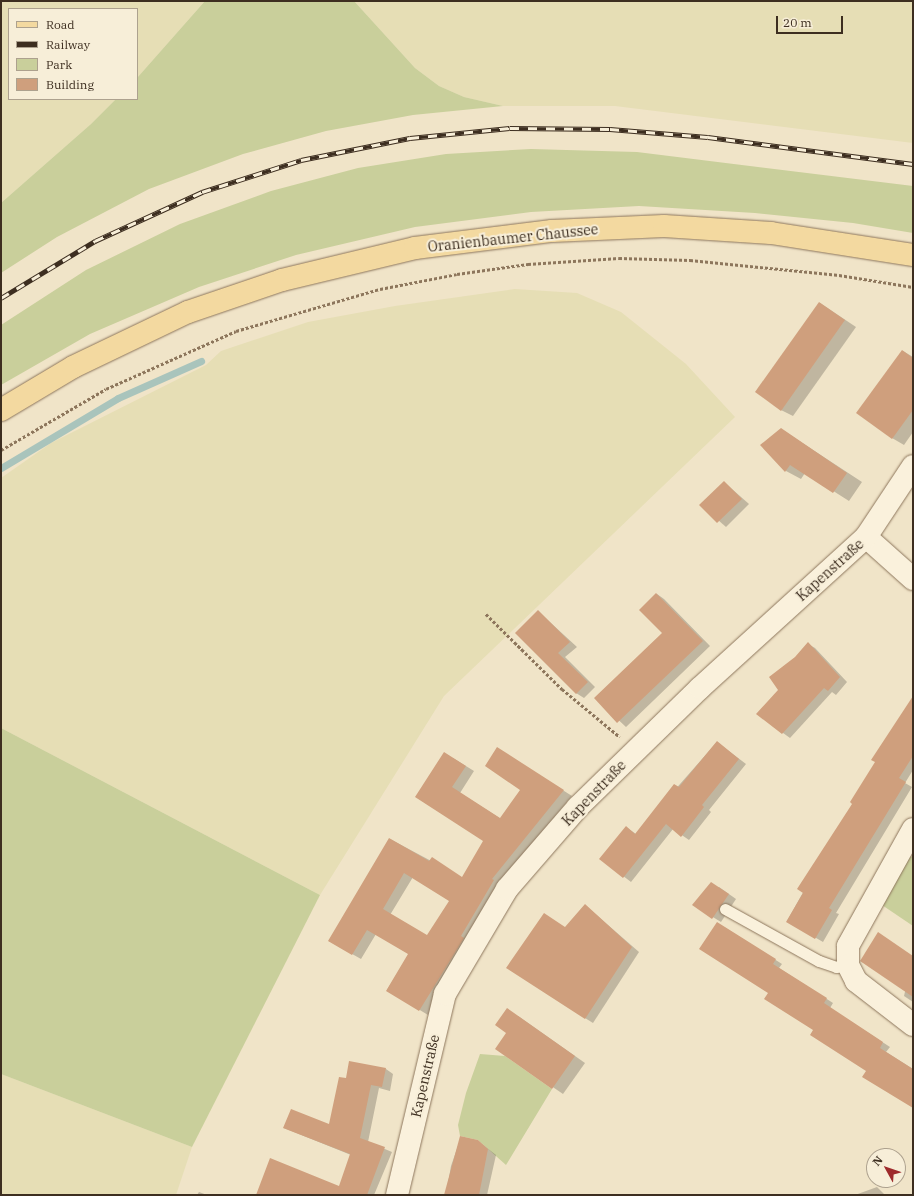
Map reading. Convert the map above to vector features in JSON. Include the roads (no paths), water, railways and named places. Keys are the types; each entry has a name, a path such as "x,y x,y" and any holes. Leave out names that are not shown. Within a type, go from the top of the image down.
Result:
{"main road":[{"name":"Oranienbaumer Chaussee","path":"1,410 73,367 188,312 282,280 415,248 552,231 664,226 771,233 913,255"}],"street":[{"name":"Kapenstraße","path":"397,1195 445,994 507,889 578,807 635,750 700,688 866,537 913,466"},
{"path":"866,537 913,579"},
{"path":"913,830 848,946 848,965 856,981 913,1025"}],"lane":[{"path":"725,909 818,961 836,967 848,965"}],"waterway":[{"path":"1,468 118,398 201,361"}],"railway":[{"path":"1,298 95,241 202,192 301,160 410,138 510,128 610,129 708,137 913,164"}]}
